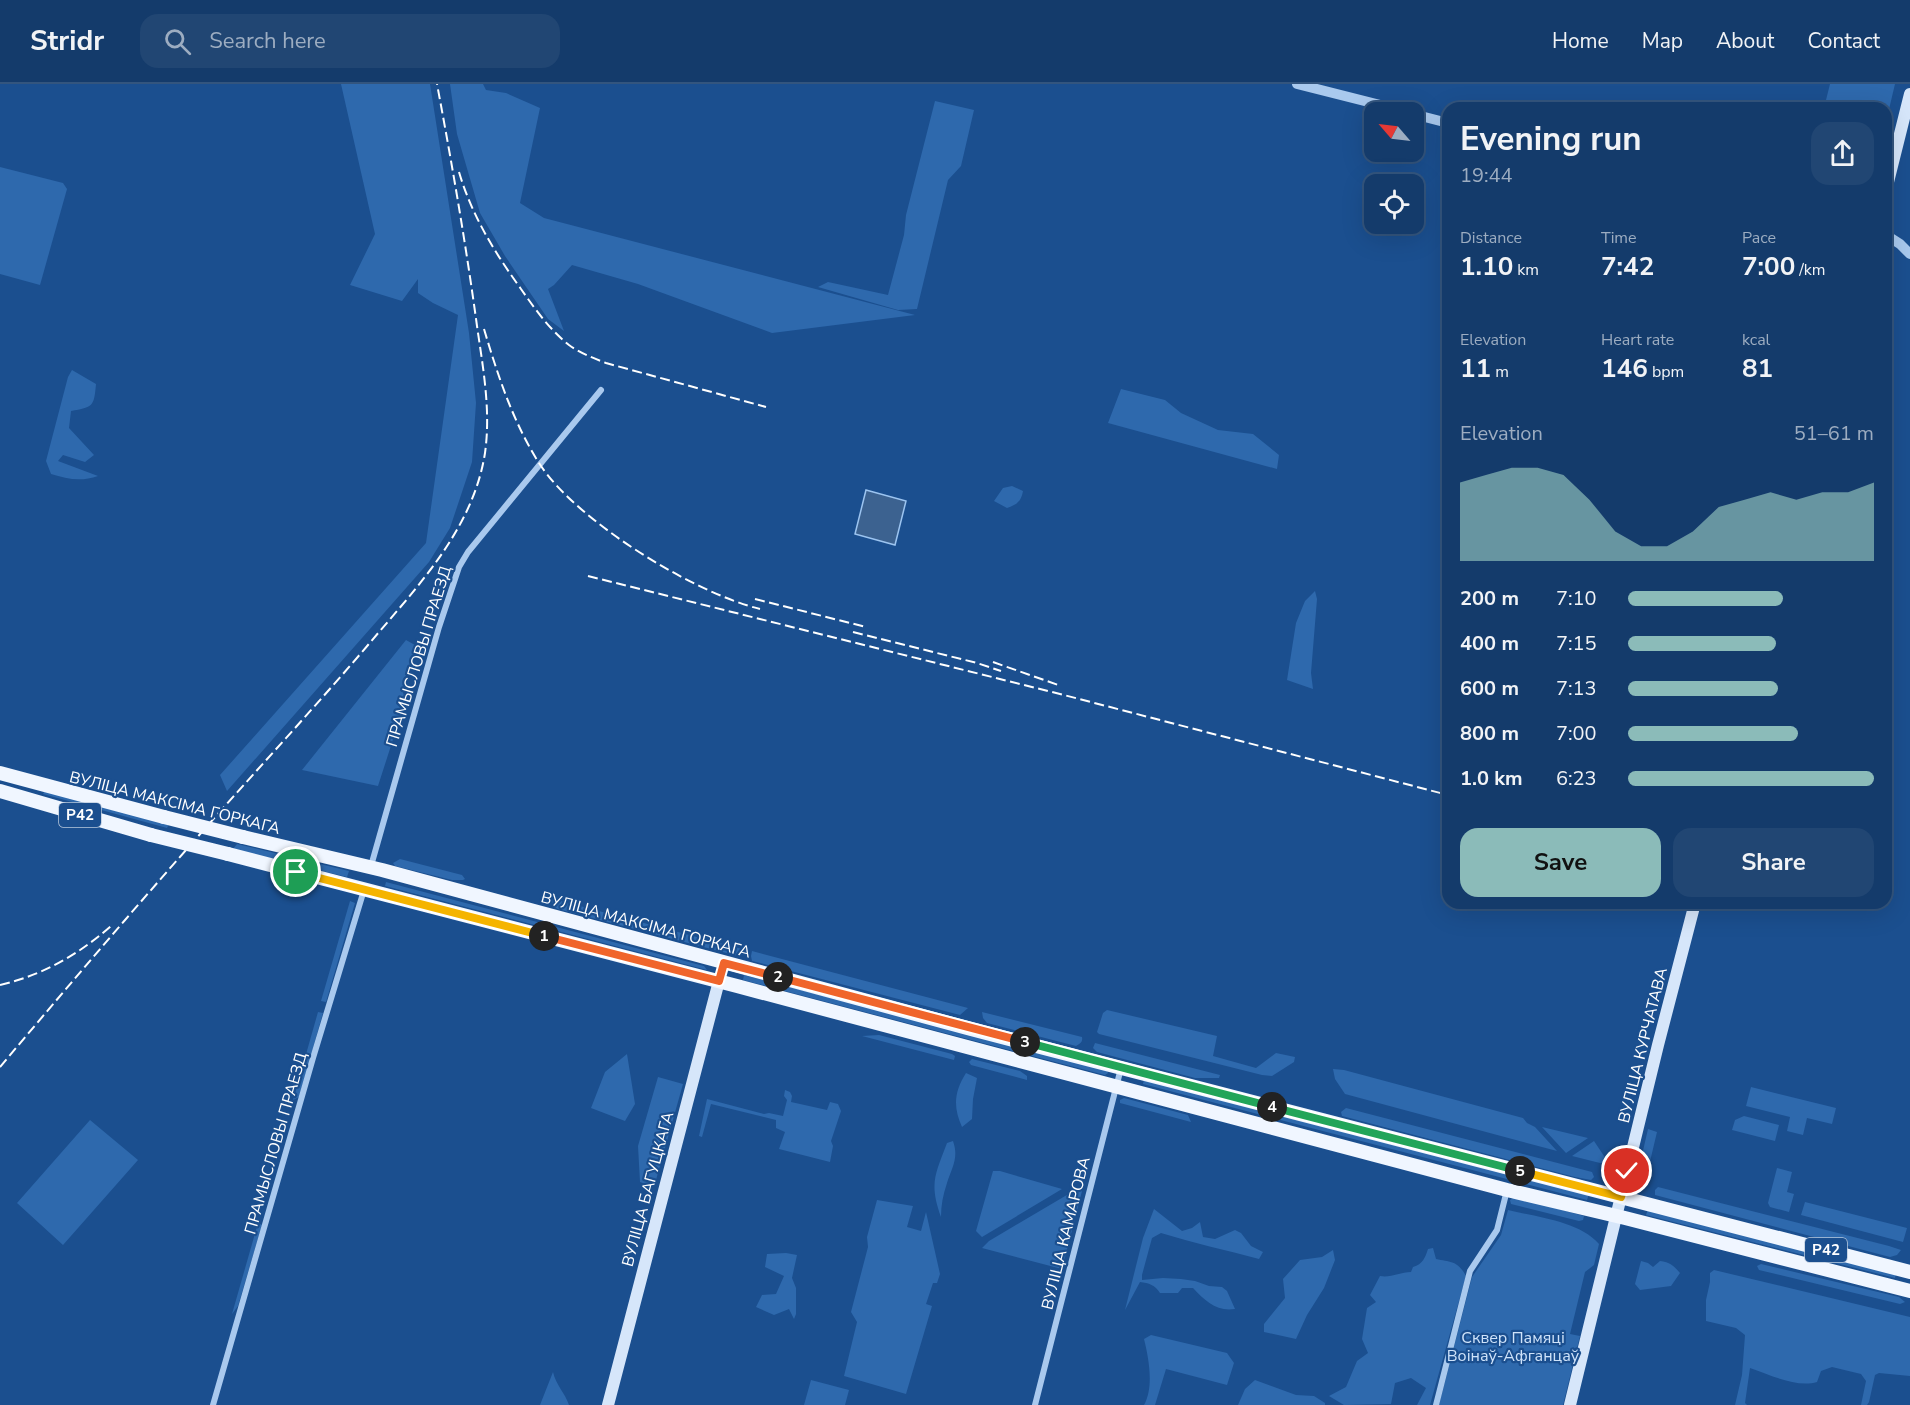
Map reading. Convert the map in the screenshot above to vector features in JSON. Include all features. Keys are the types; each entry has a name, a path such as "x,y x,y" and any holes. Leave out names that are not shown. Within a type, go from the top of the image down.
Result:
{"main road":[{"path":"1892,166 1910,94"},
{"name":"ВУЛІЦА МАКСІМА ГОРКАГА","path":"0,773 164,817 371,867 724,963 1905,1271"},
{"path":"2,793 15,777"},
{"name":"Р42","path":"2,793 151,835 719,981 1507,1190 1903,1289"},
{"name":"ВУЛІЦА КУРЧАТАВА","path":"1570,1405 1693,909"},
{"path":"719,981 724,963"},
{"name":"ВУЛІЦА БАГУЦКАГА","path":"608,1405 719,981"},
{"path":"1903,1289 1905,1271"}],"street":[{"path":"1297,84 1368,102"},
{"path":"1424,117 1442,121"},
{"path":"1892,239 1910,254"},
{"name":"ПРАМЫСЛОВЫ ПРАЕЗД","path":"371,867 439,627 459,567 468,552 601,390"},
{"name":"ПРАМЫСЛОВЫ ПРАЕЗД","path":"213,1405 307,1077 364,890"},
{"name":"ВУЛІЦА КАМАРОВА","path":"1035,1405 1121,1067"},
{"path":"1436,1405 1470,1271 1497,1230 1507,1190"}],"green space":[{"path":"341,84 430,84 469,333 476,403 472,462 450,528 429,562 227,791 220,775 426,543 458,315 418,293 418,279 402,301 350,285 375,234"},
{"path":"450,84 483,84 486,90 506,93 540,108 520,203 544,218 915,315 772,333 638,284 572,265 548,289 564,331 548,319 505,256 480,213 457,134"},
{"path":"1830,84 1895,84 1891,102 1826,102"},
{"path":"935,101 974,110 961,166 948,180 917,309 898,310 818,287 828,282 888,295"},
{"path":"0,167 63,183 67,189 40,285 0,274"},
{"path":"72,370 96,384 91,405 71,411 69,428 94,455 85,462 63,455 58,461 98,476 86,479 51,474 46,461 68,377"},
{"path":"1121,389 1165,400 1181,413 1218,430 1253,434 1279,455 1277,469 1108,423"},
{"path":"1012,486 1023,491 1018,502 1007,508 994,501 1003,488"},
{"path":"1315,591 1317,599 1311,673 1313,689 1287,680 1296,623 1305,601"},
{"path":"406,640 422,649 414,659 403,693 406,699 378,786 302,770"},
{"path":"45,790 169,824 167,828 43,794"},
{"path":"237,844 349,871 347,877 233,849"},
{"path":"400,859 462,875 465,879 452,880 395,866 393,863"},
{"path":"386,882 704,966 707,970 385,886"},
{"path":"546,897 742,949 741,956 558,909 545,902"},
{"path":"350,901 355,903 326,1002 321,1001"},
{"path":"752,951 968,1008 960,1015 752,961"},
{"path":"744,975 1107,1070 1108,1073 1105,1075 743,980"},
{"path":"1107,1010 1217,1036 1213,1056 1256,1068 1276,1053 1295,1057 1294,1062 1272,1076 1262,1075 1099,1034 1097,1032 1103,1013"},
{"path":"318,1012 323,1013 299,1097 293,1100"},
{"path":"982,1012 1082,1037 1082,1040 1076,1046 987,1023"},
{"path":"879,1035 952,1054 955,1056 954,1060 862,1036"},
{"path":"1095,1043 1220,1075 1219,1078 1195,1078 1097,1052 1093,1048"},
{"path":"627,1054 635,1104 625,1121 591,1108 605,1072"},
{"path":"972,1059 1020,1071 1027,1076 1027,1080 971,1065 969,1062"},
{"path":"1333,1069 1523,1118 1535,1127 1557,1151 1345,1094 1335,1079"},
{"path":"966,1073 977,1078 972,1119 962,1127 957,1113 956,1100"},
{"path":"658,1077 683,1084 654,1187 640,1182 638,1146"},
{"path":"1144,1079 1589,1194 1587,1200 1143,1084"},
{"path":"1751,1087 1836,1108 1832,1124 1807,1118 1803,1135 1787,1131 1790,1117 1746,1106"},
{"path":"785,1090 792,1096 791,1102 827,1110 830,1102 838,1104 841,1111 831,1141 833,1146 830,1162 779,1149 785,1132 776,1128 776,1120 711,1104 702,1137 699,1136 707,1099 764,1114 783,1116 787,1100 784,1096"},
{"path":"1124,1098 1188,1115 1191,1122 1120,1103 1120,1100"},
{"path":"1346,1108 1592,1172 1594,1177 1591,1180 1575,1177 1342,1116 1341,1112"},
{"path":"1744,1116 1779,1125 1775,1141 1732,1130 1735,1120"},
{"path":"90,1120 138,1160 63,1245 17,1203"},
{"path":"1542,1127 1588,1138 1566,1153"},
{"path":"1648,1129 1657,1132 1648,1170 1639,1168"},
{"path":"953,1141 955,1158 943,1196 941,1217 935,1196 935,1179 947,1143"},
{"path":"1594,1141 1606,1159 1604,1164 1572,1156"},
{"path":"1777,1168 1792,1172 1787,1192 1794,1194 1789,1212 1770,1207 1768,1203"},
{"path":"993,1171 1062,1189 982,1237 976,1231"},
{"path":"1658,1187 1901,1250 1897,1255 1890,1257 1655,1195"},
{"path":"1077,1189 1082,1191 1062,1269 982,1248 989,1241"},
{"path":"1515,1197 1584,1216 1583,1220 1579,1221 1511,1204 1510,1200"},
{"path":"877,1200 913,1206 907,1227 921,1231 926,1212 940,1274 937,1283 933,1283 926,1304 932,1306 906,1394 844,1376 857,1322 851,1312 868,1247 867,1237"},
{"path":"1805,1202 1907,1228 1903,1242 1801,1215"},
{"path":"1154,1209 1182,1231 1200,1222 1203,1237 1215,1239 1235,1230 1241,1233 1251,1246 1263,1252 1259,1259 1161,1233 1152,1238 1142,1280 1181,1279 1222,1287 1227,1291 1235,1309 1217,1307 1193,1288 1182,1288 1178,1293 1160,1293 1152,1285 1140,1282 1125,1310 1143,1238"},
{"path":"1648,1209 1896,1273 1895,1278 1646,1215"},
{"name":"Сквер Памяці Воінаў-Афганцаў","path":"1508,1210 1569,1225 1590,1236 1599,1244 1594,1265 1585,1272 1570,1334 1580,1336 1563,1405 1439,1405 1472,1277 1501,1235"},
{"path":"258,1223 262,1225 238,1306 232,1314"},
{"path":"1433,1248 1436,1259 1457,1265 1466,1276 1430,1405 1417,1405 1426,1388 1411,1378 1395,1383 1391,1404 1344,1405 1329,1396 1346,1387 1357,1361 1368,1353 1362,1339 1367,1308 1376,1302 1370,1295 1380,1276 1411,1272 1413,1267 1423,1260 1428,1249"},
{"path":"1333,1250 1335,1260 1324,1288 1307,1315 1296,1339 1264,1332 1264,1324 1285,1298 1283,1279 1300,1260 1322,1257"},
{"path":"767,1254 797,1255 792,1278 796,1288 794,1319 789,1309 774,1315 756,1307 762,1295 776,1294 784,1276 765,1267"},
{"path":"1641,1261 1653,1267 1660,1261 1666,1262 1680,1273 1671,1286 1640,1290 1635,1284"},
{"path":"1761,1264 1899,1297 1905,1302 1900,1304 1759,1270 1757,1266"},
{"path":"1714,1270 1910,1317 1910,1376 1879,1373 1875,1375 1869,1402 1867,1405 1861,1405 1866,1381 1861,1374 1832,1367 1821,1371 1817,1382 1801,1383 1783,1380 1750,1368 1745,1403 1747,1405 1735,1405 1742,1375 1745,1335 1736,1328 1706,1321 1710,1273"},
{"path":"1151,1335 1227,1353 1234,1363 1227,1385 1166,1369 1155,1405 1144,1405 1150,1381 1144,1339"},
{"path":"553,1372 556,1381 569,1405 540,1405"},
{"path":"811,1380 849,1390 845,1405 804,1405"},
{"path":"1255,1380 1296,1395 1314,1396 1325,1405 1238,1405 1245,1389"}],"shaded area":[{"path":"866,490 906,501 895,545 855,534"}],"railway":[{"path":"0,1067 156,884 405,602 440,556 468,507 485,453 487,405 468,265 437,84"},
{"path":"459,172 477,219 502,262 543,318 569,345 606,363 766,407"},
{"path":"484,329 521,431 539,463 556,485 580,508 639,552 703,588 733,601 760,609"},
{"path":"588,576 1060,694 1442,793"},
{"path":"755,599 866,627"},
{"path":"853,632 1001,671"},
{"path":"993,662 1061,686"},
{"path":"0,985 31,976 59,963 86,946 111,926"}],"route":[{"path":"296,872 719,981 724,963 1621,1197 1627,1171"}]}
